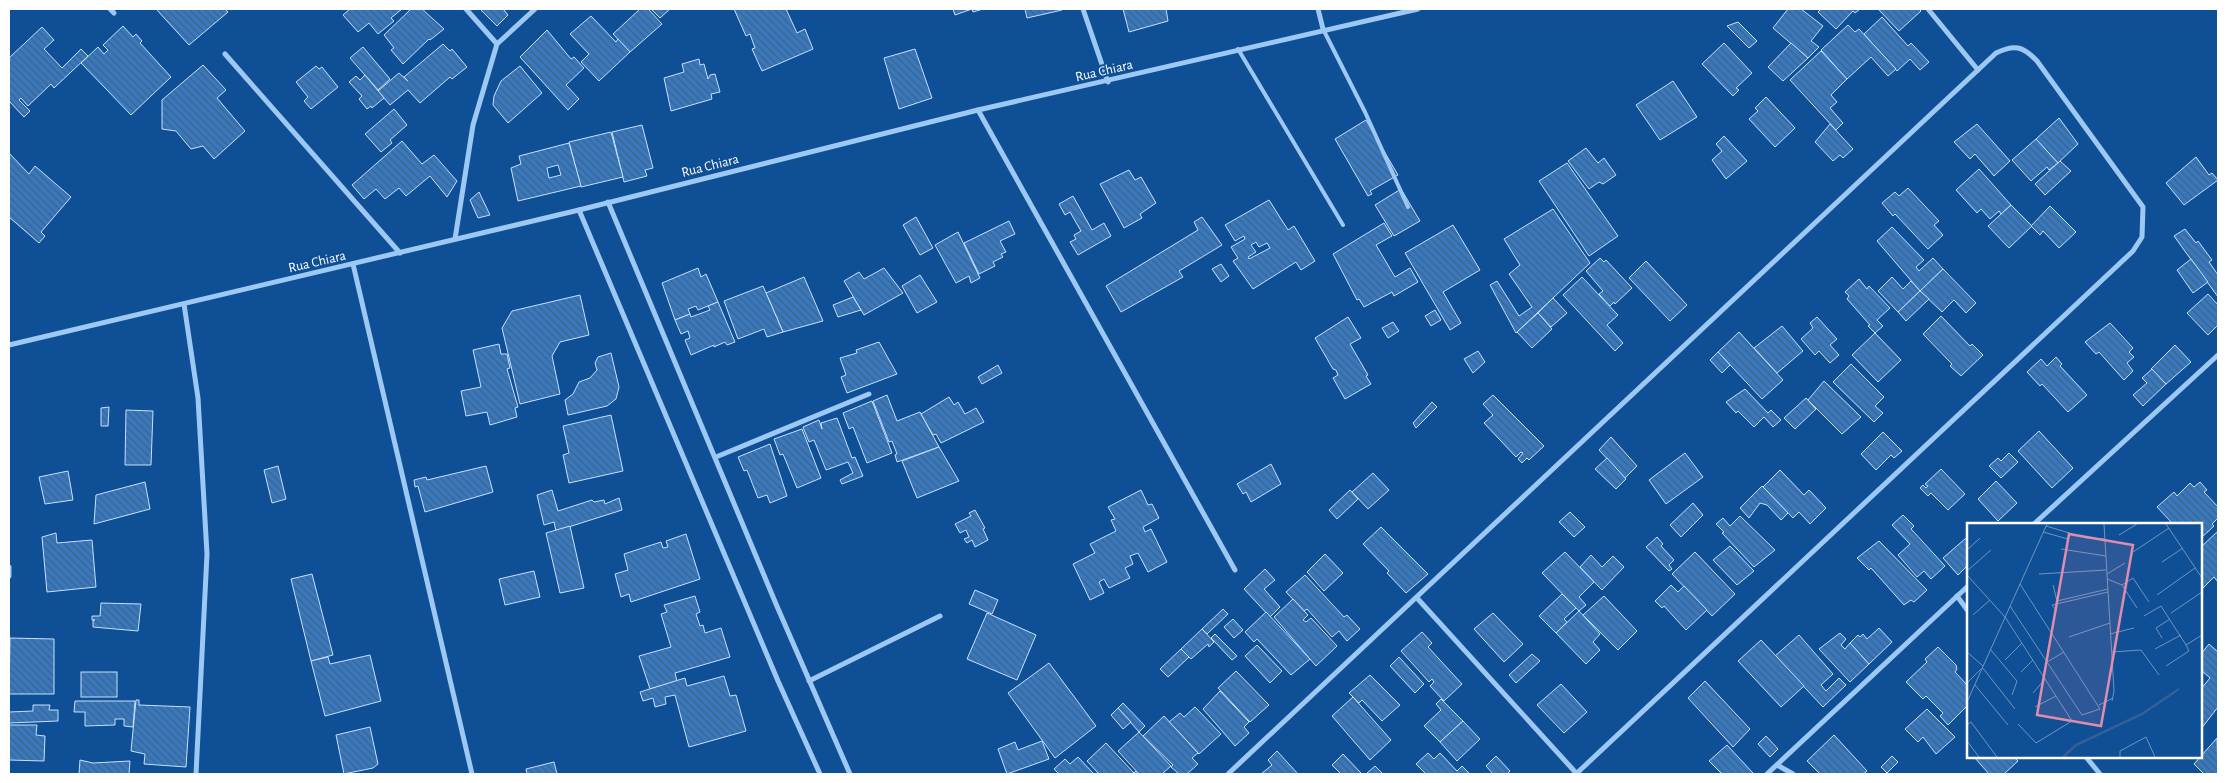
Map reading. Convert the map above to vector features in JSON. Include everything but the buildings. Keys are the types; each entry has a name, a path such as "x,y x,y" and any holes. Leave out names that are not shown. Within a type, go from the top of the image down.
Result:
{"street":[{"path":"466,9 497,44"},
{"path":"455,239 473,125 497,44 536,9"},
{"path":"1083,9 1108,82"},
{"path":"1318,9 1323,29"},
{"name":"Rua Chiara","path":"9,345 579,210 978,110 1108,82 1237,48 1418,9"},
{"path":"1928,9 1978,70"},
{"path":"1228,774 1996,53 2008,47 2017,47 2030,53 2143,207 2142,236 2133,251 1577,774 1417,598"},
{"path":"225,54 400,253"},
{"path":"978,110 1235,570"},
{"path":"608,202 809,681 850,774"},
{"path":"579,210 778,681 820,774"},
{"path":"352,264 472,774"},
{"path":"184,304 198,398 207,554 196,774"},
{"path":"2035,523 2218,356"},
{"path":"716,457 869,394"},
{"path":"9,567 9,576"},
{"path":"1767,774 1967,587"},
{"path":"1957,596 1967,610"},
{"path":"809,681 940,616"},
{"path":"2087,758 2100,774"},
{"path":"1777,765 1793,774"}],"lane":[{"path":"1323,29 1365,112 1408,207"},
{"path":"1237,48 1343,225"}]}
